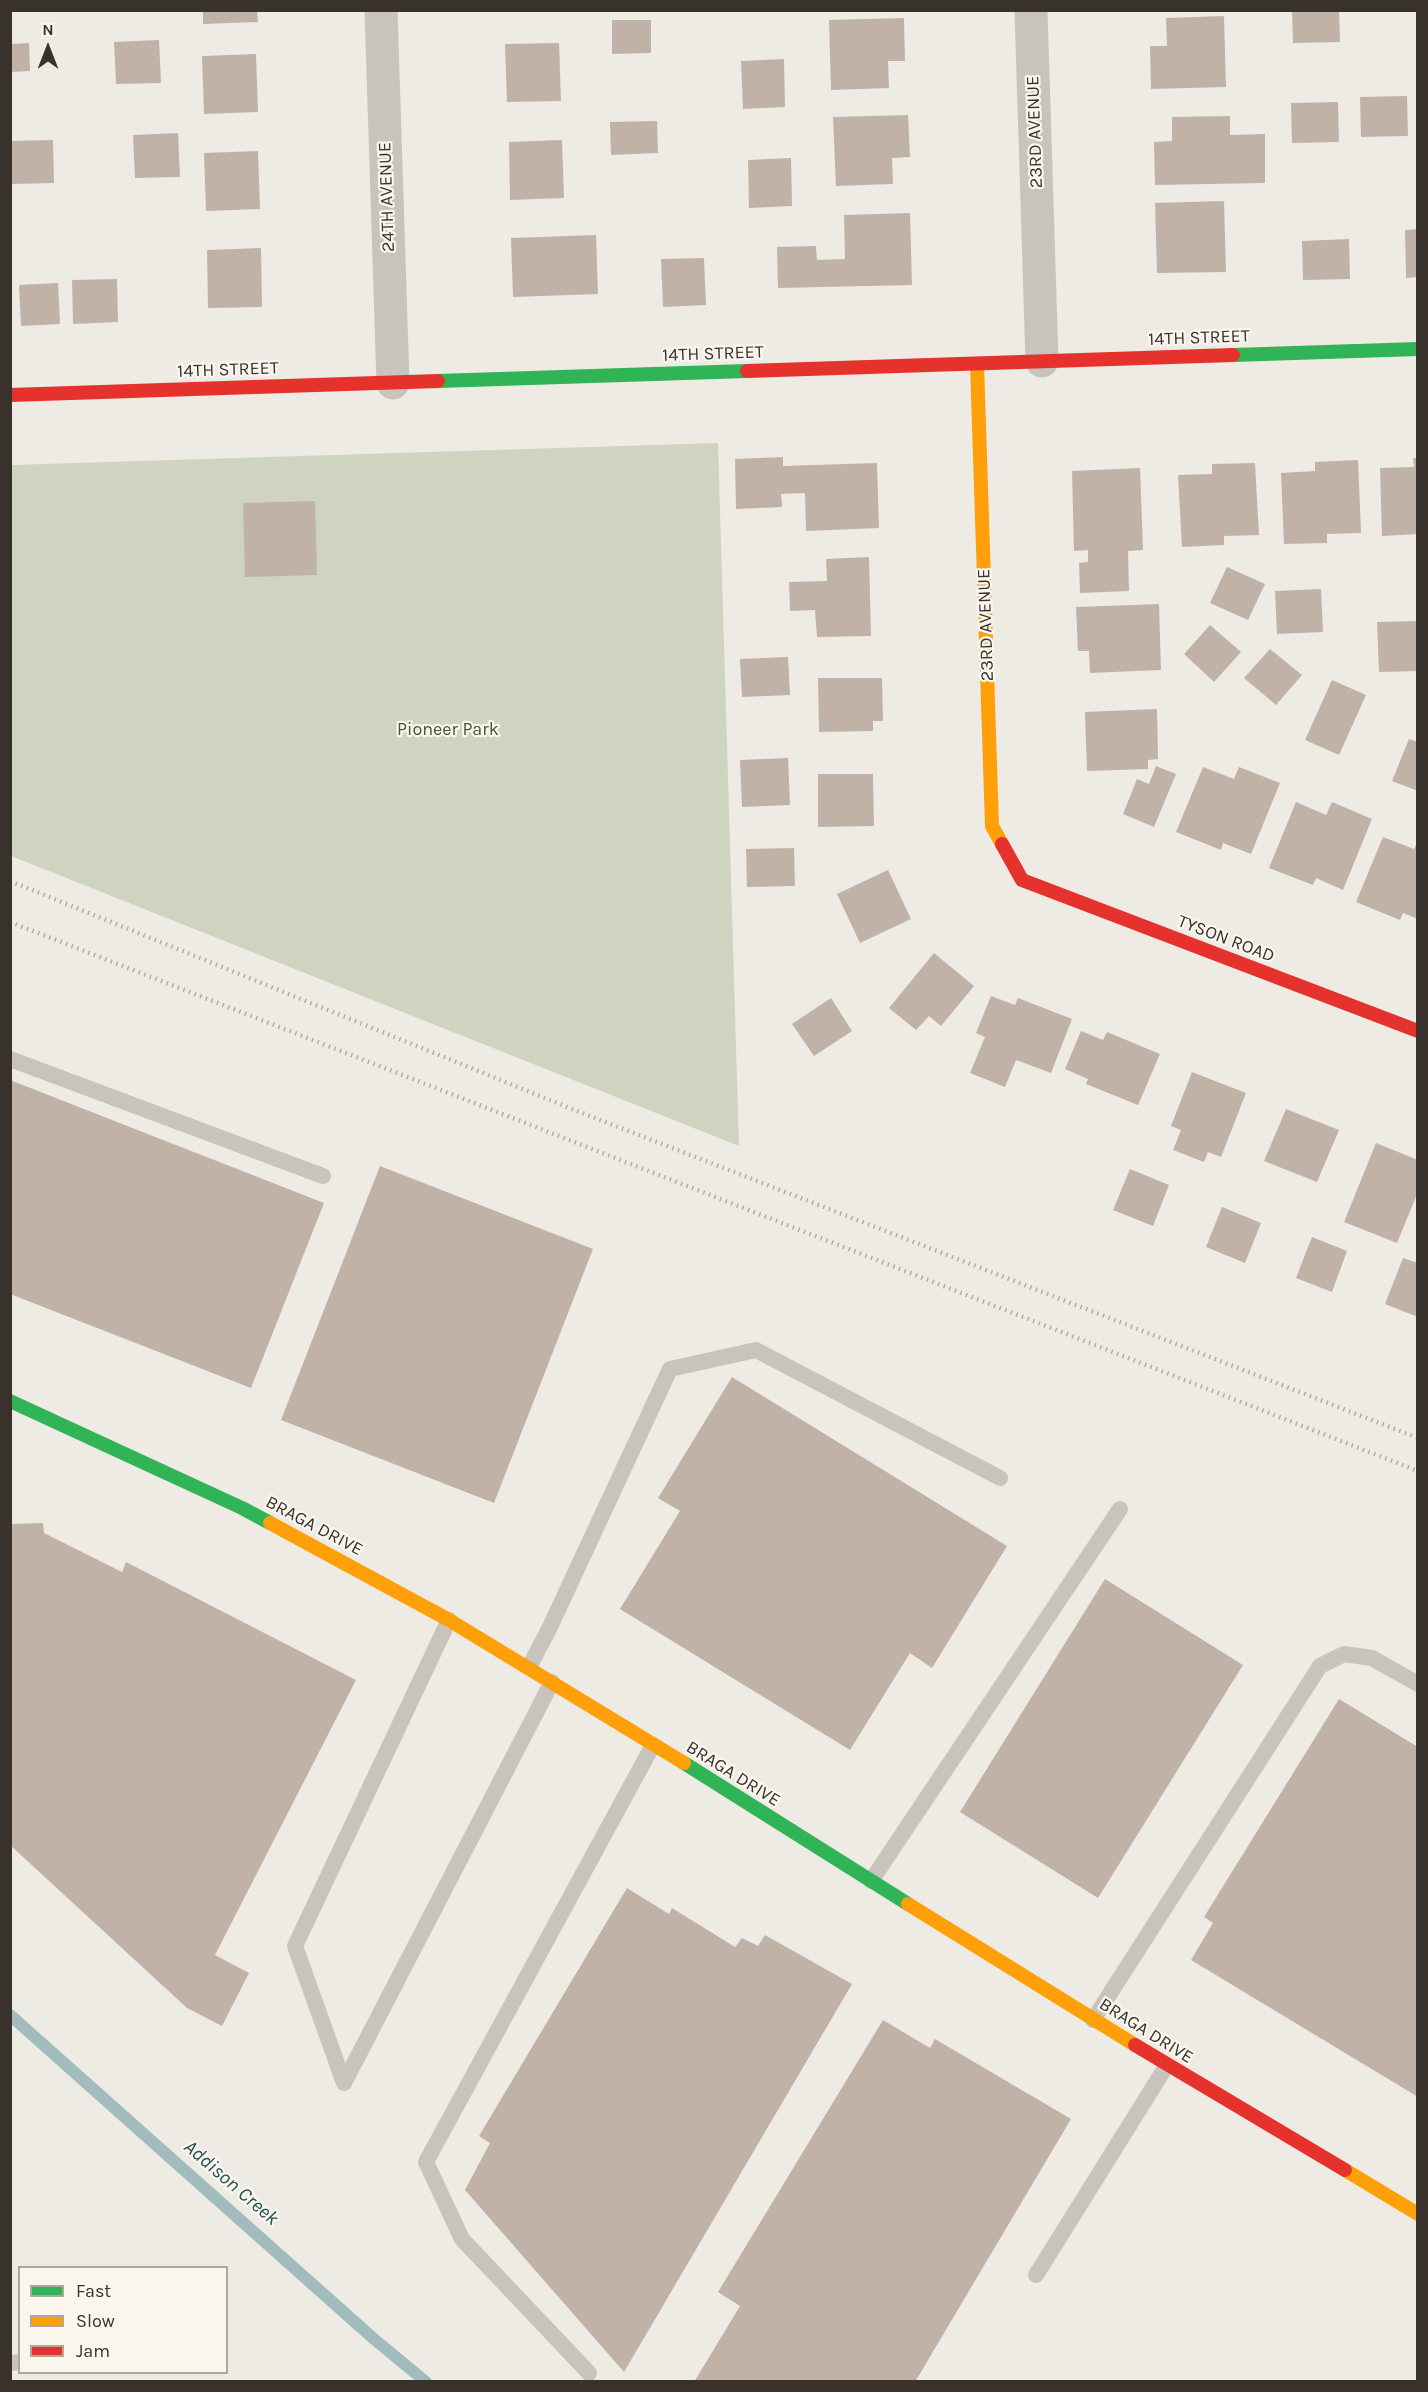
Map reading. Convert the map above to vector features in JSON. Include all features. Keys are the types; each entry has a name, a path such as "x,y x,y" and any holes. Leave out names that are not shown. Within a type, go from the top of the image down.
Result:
{"street":[{"name":"24TH AVENUE","path":"381,10 393,383"},
{"name":"23RD AVENUE","path":"1031,10 1042,361"},
{"name":"14TH STREET","path":"10,395 1418,349"},
{"name":"23RD AVENUE","path":"977,364 992,826 1022,880"},
{"name":"TYSON ROAD","path":"1022,880 1418,1031"},
{"name":"BRAGA DRIVE","path":"10,1401 242,1508 449,1620 529,1667 1167,2066 1418,2214"}],"lane":[{"path":"10,1059 323,1176"},
{"path":"529,1667 549,1629 670,1369 756,1350 1000,1478"},
{"path":"871,1881 1120,1509"},
{"path":"449,1620 295,1946 344,2083 552,1682"},
{"path":"1093,2020 1320,1665 1344,1654 1372,1658 1418,1684"},
{"path":"589,2373 462,2239 426,2162 653,1745"},
{"path":"1036,2275 1167,2066"}],"green space":[{"name":"Pioneer Park","path":"718,443 739,1146 11,856 11,465"}],"building":[{"path":"203,10 257,10 258,22 203,24"},
{"path":"1292,10 1339,10 1340,42 1293,43"},
{"path":"1224,16 1226,87 1151,89 1150,46 1167,46 1166,18"},
{"path":"904,18 905,61 888,61 889,88 831,90 829,20"},
{"path":"612,20 651,20 651,53 612,54"},
{"path":"159,40 161,83 116,84 114,42"},
{"path":"29,43 30,71 10,72 10,44"},
{"path":"559,43 561,101 507,102 505,44"},
{"path":"256,54 258,112 204,114 202,56"},
{"path":"784,59 785,107 743,109 741,61"},
{"path":"1407,96 1408,136 1361,137 1360,97"},
{"path":"1338,102 1339,142 1292,143 1291,103"},
{"path":"908,115 910,157 892,158 893,184 836,186 833,117"},
{"path":"1230,116 1230,135 1265,134 1265,183 1155,185 1154,142 1172,141 1172,117"},
{"path":"657,121 658,153 611,155 610,122"},
{"path":"178,133 180,177 135,178 133,135"},
{"path":"53,140 54,183 10,184 10,141"},
{"path":"562,140 564,198 510,200 509,142"},
{"path":"258,151 260,209 206,211 204,153"},
{"path":"791,158 792,206 749,208 748,160"},
{"path":"1224,201 1226,272 1157,273 1155,203"},
{"path":"910,213 912,285 778,288 777,247 816,246 817,260 845,259 844,215"},
{"path":"1418,229 1418,277 1406,278 1405,230"},
{"path":"596,235 598,294 513,297 511,238"},
{"path":"1349,239 1350,279 1303,280 1302,241"},
{"path":"261,248 262,307 208,308 207,250"},
{"path":"704,258 706,305 663,307 661,259"},
{"path":"117,279 118,322 73,324 72,280"},
{"path":"58,283 60,324 21,326 19,285"},
{"path":"783,457 783,466 877,463 879,528 806,531 805,493 781,494 782,507 736,509 735,459"},
{"path":"1413,458 1418,458 1418,534 1382,536 1380,468 1414,467"},
{"path":"1358,460 1361,533 1327,534 1327,543 1284,544 1281,473 1315,471 1315,462"},
{"path":"1255,463 1259,535 1224,536 1224,545 1182,547 1178,475 1212,474 1212,464"},
{"path":"1140,468 1143,550 1128,551 1129,591 1080,593 1079,563 1088,562 1088,550 1074,551 1072,471"},
{"path":"315,501 317,575 245,577 243,503"},
{"path":"869,557 871,636 817,637 815,610 790,611 789,582 827,581 826,559"},
{"path":"1227,567 1265,584 1248,620 1210,603"},
{"path":"1321,589 1323,632 1277,634 1275,591"},
{"path":"1159,604 1161,670 1090,673 1089,651 1078,651 1076,607"},
{"path":"1418,621 1418,671 1379,672 1377,622"},
{"path":"1210,625 1241,652 1214,682 1184,654"},
{"path":"1270,649 1302,675 1276,705 1244,678"},
{"path":"788,657 790,695 742,697 740,659"},
{"path":"818,678 882,678 883,721 873,721 873,731 819,732"},
{"path":"1332,680 1366,695 1339,755 1305,740"},
{"path":"1157,709 1158,759 1148,760 1148,769 1087,771 1085,712"},
{"path":"1409,739 1418,742 1418,791 1392,781"},
{"path":"788,758 790,805 742,807 740,760"},
{"path":"1156,766 1176,774 1154,827 1123,814 1137,779 1149,784"},
{"path":"1203,767 1234,779 1239,767 1280,783 1251,854 1223,843 1221,850 1176,832"},
{"path":"818,774 873,774 874,826 818,827"},
{"path":"1296,802 1326,815 1332,802 1372,819 1343,890 1316,878 1313,885 1269,868"},
{"path":"1383,837 1414,849 1418,841 1418,919 1403,913 1400,920 1356,902"},
{"path":"794,848 795,886 747,887 746,849"},
{"path":"888,870 911,919 860,943 837,894"},
{"path":"934,953 974,986 941,1026 929,1016 916,1030 889,1008"},
{"path":"991,996 1015,1005 1018,998 1072,1019 1051,1073 1016,1060 1005,1087 970,1073 985,1037 976,1033"},
{"path":"831,998 852,1031 814,1056 792,1024"},
{"path":"1081,1031 1103,1040 1107,1032 1160,1054 1138,1105 1086,1084 1088,1079 1065,1069"},
{"path":"1192,1072 1246,1093 1221,1157 1208,1152 1204,1162 1173,1150 1181,1130 1171,1126"},
{"path":"10,1080 324,1203 251,1388 10,1294"},
{"path":"1286,1109 1339,1130 1317,1182 1264,1161"},
{"path":"1376,1143 1418,1160 1418,1192 1397,1243 1344,1222"},
{"path":"380,1166 593,1249 494,1503 281,1420"},
{"path":"1130,1169 1169,1185 1153,1226 1113,1210"},
{"path":"1222,1207 1261,1223 1245,1263 1206,1247"},
{"path":"1312,1237 1347,1251 1332,1292 1296,1278"},
{"path":"1403,1258 1418,1263 1418,1317 1385,1304"},
{"path":"732,1377 1007,1546 932,1668 910,1653 850,1750 620,1609 680,1511 658,1498"},
{"path":"43,1523 44,1533 122,1572 126,1562 356,1680 215,1955 249,1973 222,2026 187,2008 10,1845 10,1524"},
{"path":"1105,1579 1243,1665 1098,1898 960,1812"},
{"path":"1339,1699 1418,1747 1418,2097 1191,1960 1213,1923 1204,1917"},
{"path":"627,1888 669,1914 672,1908 735,1947 742,1938 758,1946 765,1935 852,1984 624,2372 465,2190 490,2143 479,2136"},
{"path":"883,2020 930,2048 935,2039 1071,2119 915,2382 694,2382 740,2306 718,2292"}],"waterway":[{"name":"Addison Creek","path":"10,2015 374,2339 426,2382"}],"railway":[{"path":"10,881 577,1111 1418,1438"},
{"path":"10,922 1418,1471"}],"traffic: fast":[{"path":"1233,355 1418,349"},
{"path":"438,381 747,371"},
{"path":"10,1401 270,1523"},
{"path":"684,1763 908,1904"}],"traffic: slow":[{"path":"977,364 992,826 1002,844"},
{"path":"270,1523 449,1620 684,1763"},
{"path":"908,1904 1135,2045"},
{"path":"1345,2170 1418,2214"}],"traffic: jam":[{"path":"747,371 1233,355"},
{"path":"10,395 438,381"},
{"path":"1002,844 1022,880 1418,1031"},
{"path":"1135,2045 1345,2170"}]}
